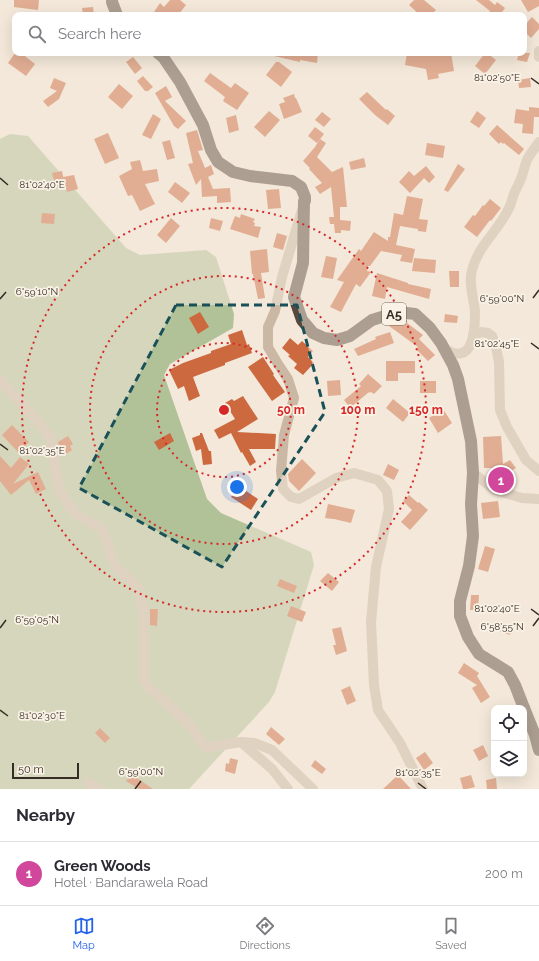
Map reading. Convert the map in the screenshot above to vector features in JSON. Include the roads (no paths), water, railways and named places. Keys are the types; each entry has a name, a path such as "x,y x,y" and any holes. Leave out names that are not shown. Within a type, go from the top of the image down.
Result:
{"highway":[{"path":"112,0 116,12"},
{"name":"A5","path":"162,56 180,82 203,125 211,150 218,162 233,172 250,176 292,181 301,187 305,197 303,263 294,297 302,320 313,333 324,338 337,340 350,336 372,320 398,312 415,314 430,328 442,343 458,380 471,441 473,474 471,504 473,536 469,566 460,601 460,616 468,637 479,654 508,672 523,705"},
{"name":"A5","path":"527,715 539,750"}],"lane":[{"path":"539,51 539,57"},
{"path":"445,349 457,354 468,349 473,336 475,312 470,277 472,269 480,251 501,223 510,208 514,193 520,182 528,159 539,142"},
{"path":"304,201 282,277 275,311 268,327 268,347 288,379 294,398 284,436 281,471 283,489 291,497 299,498 336,478 354,473 378,480 388,491 389,509 376,567 371,622 374,685 378,710 400,743 423,789"},
{"path":"473,336 481,332 488,333 492,336 499,362 500,410 507,427 526,460 539,471"},
{"path":"0,382 38,421 51,439 59,490 74,513 102,529 115,566 137,586 144,614 144,680 147,685 189,724 205,748 241,742 254,742 272,750 313,789"},
{"path":"473,474 495,490 522,498 539,499"},
{"path":"241,742 272,769 288,789"},
{"path":"88,783 100,789"}],"place":[{"name":"Green Woods","path":"501,480"}]}
